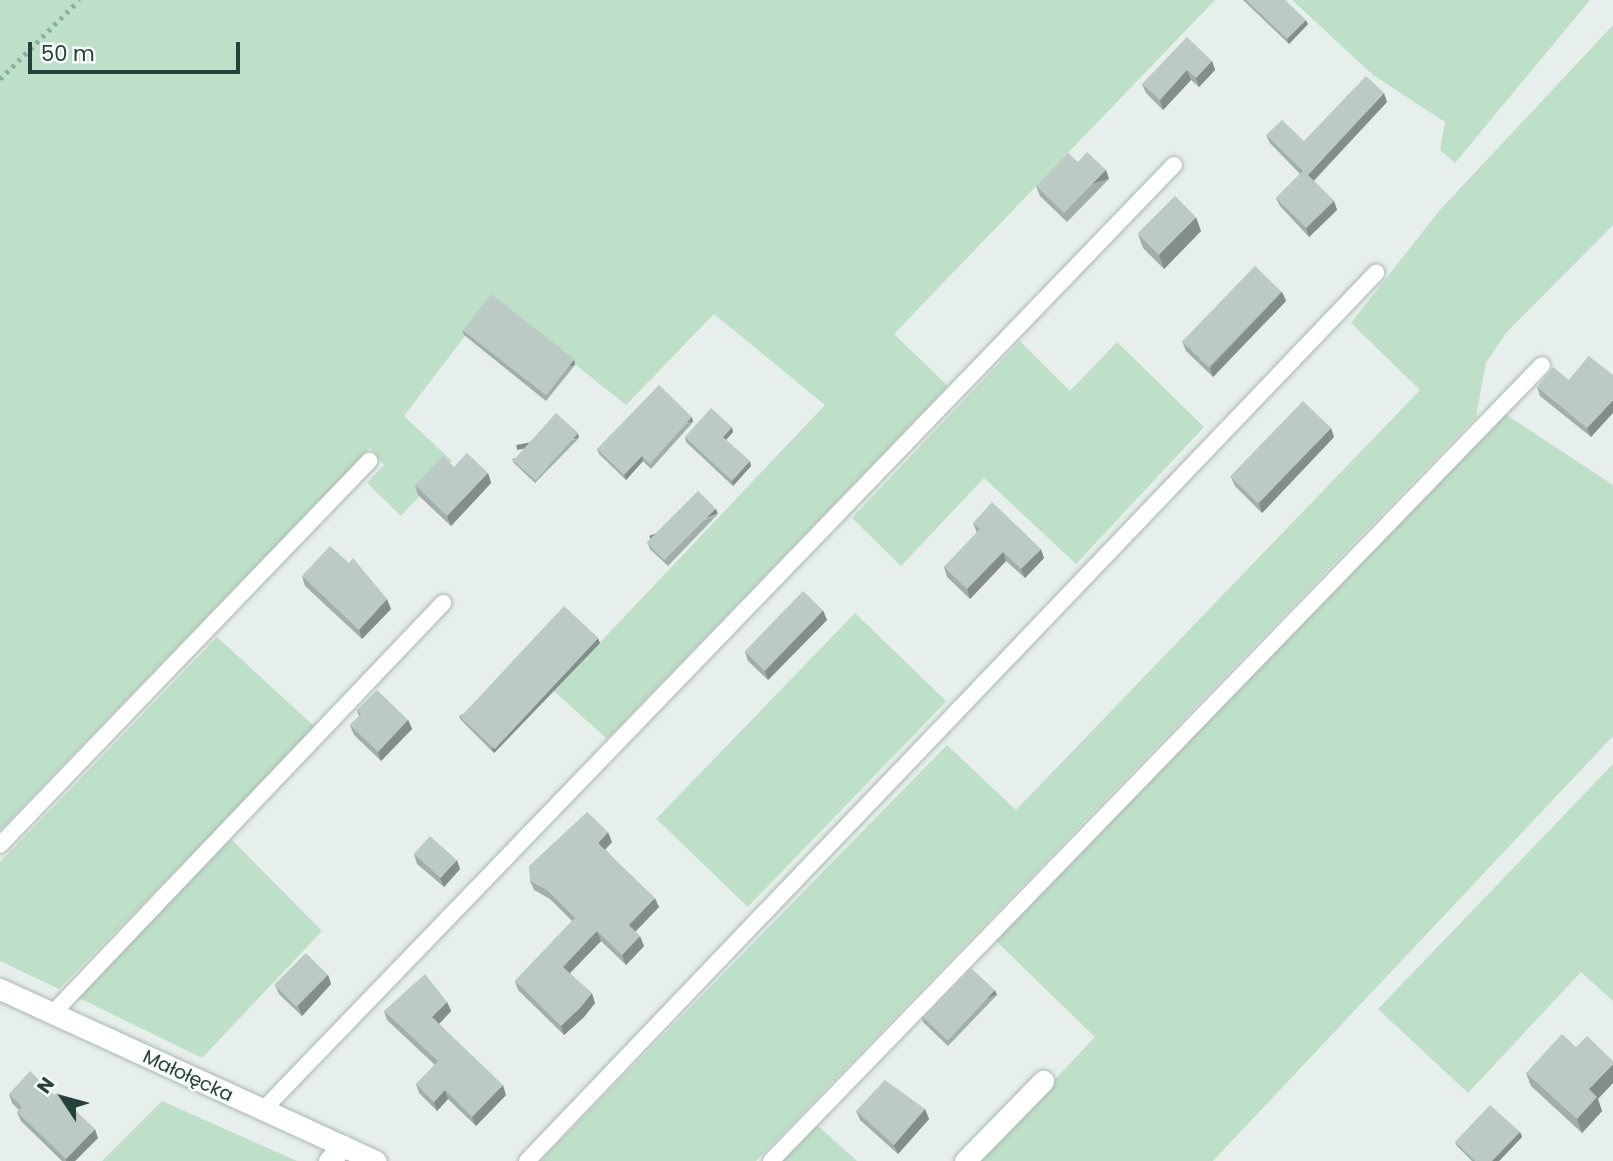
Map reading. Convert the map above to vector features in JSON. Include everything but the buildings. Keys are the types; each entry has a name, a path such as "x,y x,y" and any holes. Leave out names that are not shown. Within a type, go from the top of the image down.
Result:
{"street":[{"name":"Małołęcka","path":"0,989 262,1111 336,1154 376,1161"},
{"path":"965,1161 1043,1081"}],"lane":[{"path":"262,1111 1174,165"},
{"path":"527,1161 1376,273"},
{"path":"771,1161 1542,365"},
{"path":"0,845 369,461"},
{"path":"53,1013 443,603"}],"path":[{"path":"0,79 79,0"}],"green space":[{"path":"0,0 1215,0 894,334 948,386 607,739 554,691 825,405 714,314 626,405 493,299 404,416 452,461 401,516 367,483 384,465 370,448 0,830"},
{"path":"1292,0 1590,0 1455,163 1440,150 1445,122 1373,75"},
{"path":"1613,25 1613,225 1506,333 1486,363 1476,417 756,1161 540,1161 947,745 1016,810 1420,390 1351,323 1439,211"},
{"path":"1020,341 1070,391 1117,342 1204,427 1076,564 984,478 901,566 852,518"},
{"path":"1505,414 1613,485 1613,736 1213,1161 978,1161 1095,1037 996,941"},
{"path":"855,613 946,701 748,907 656,819"},
{"path":"217,637 316,728 59,989 0,961 0,862"},
{"path":"1613,764 1613,1001 1581,972 1468,1093 1378,1009"},
{"path":"231,839 322,931 202,1058 77,997"},
{"path":"162,1101 297,1161 102,1161"},
{"path":"817,1125 857,1161 782,1161"}]}
